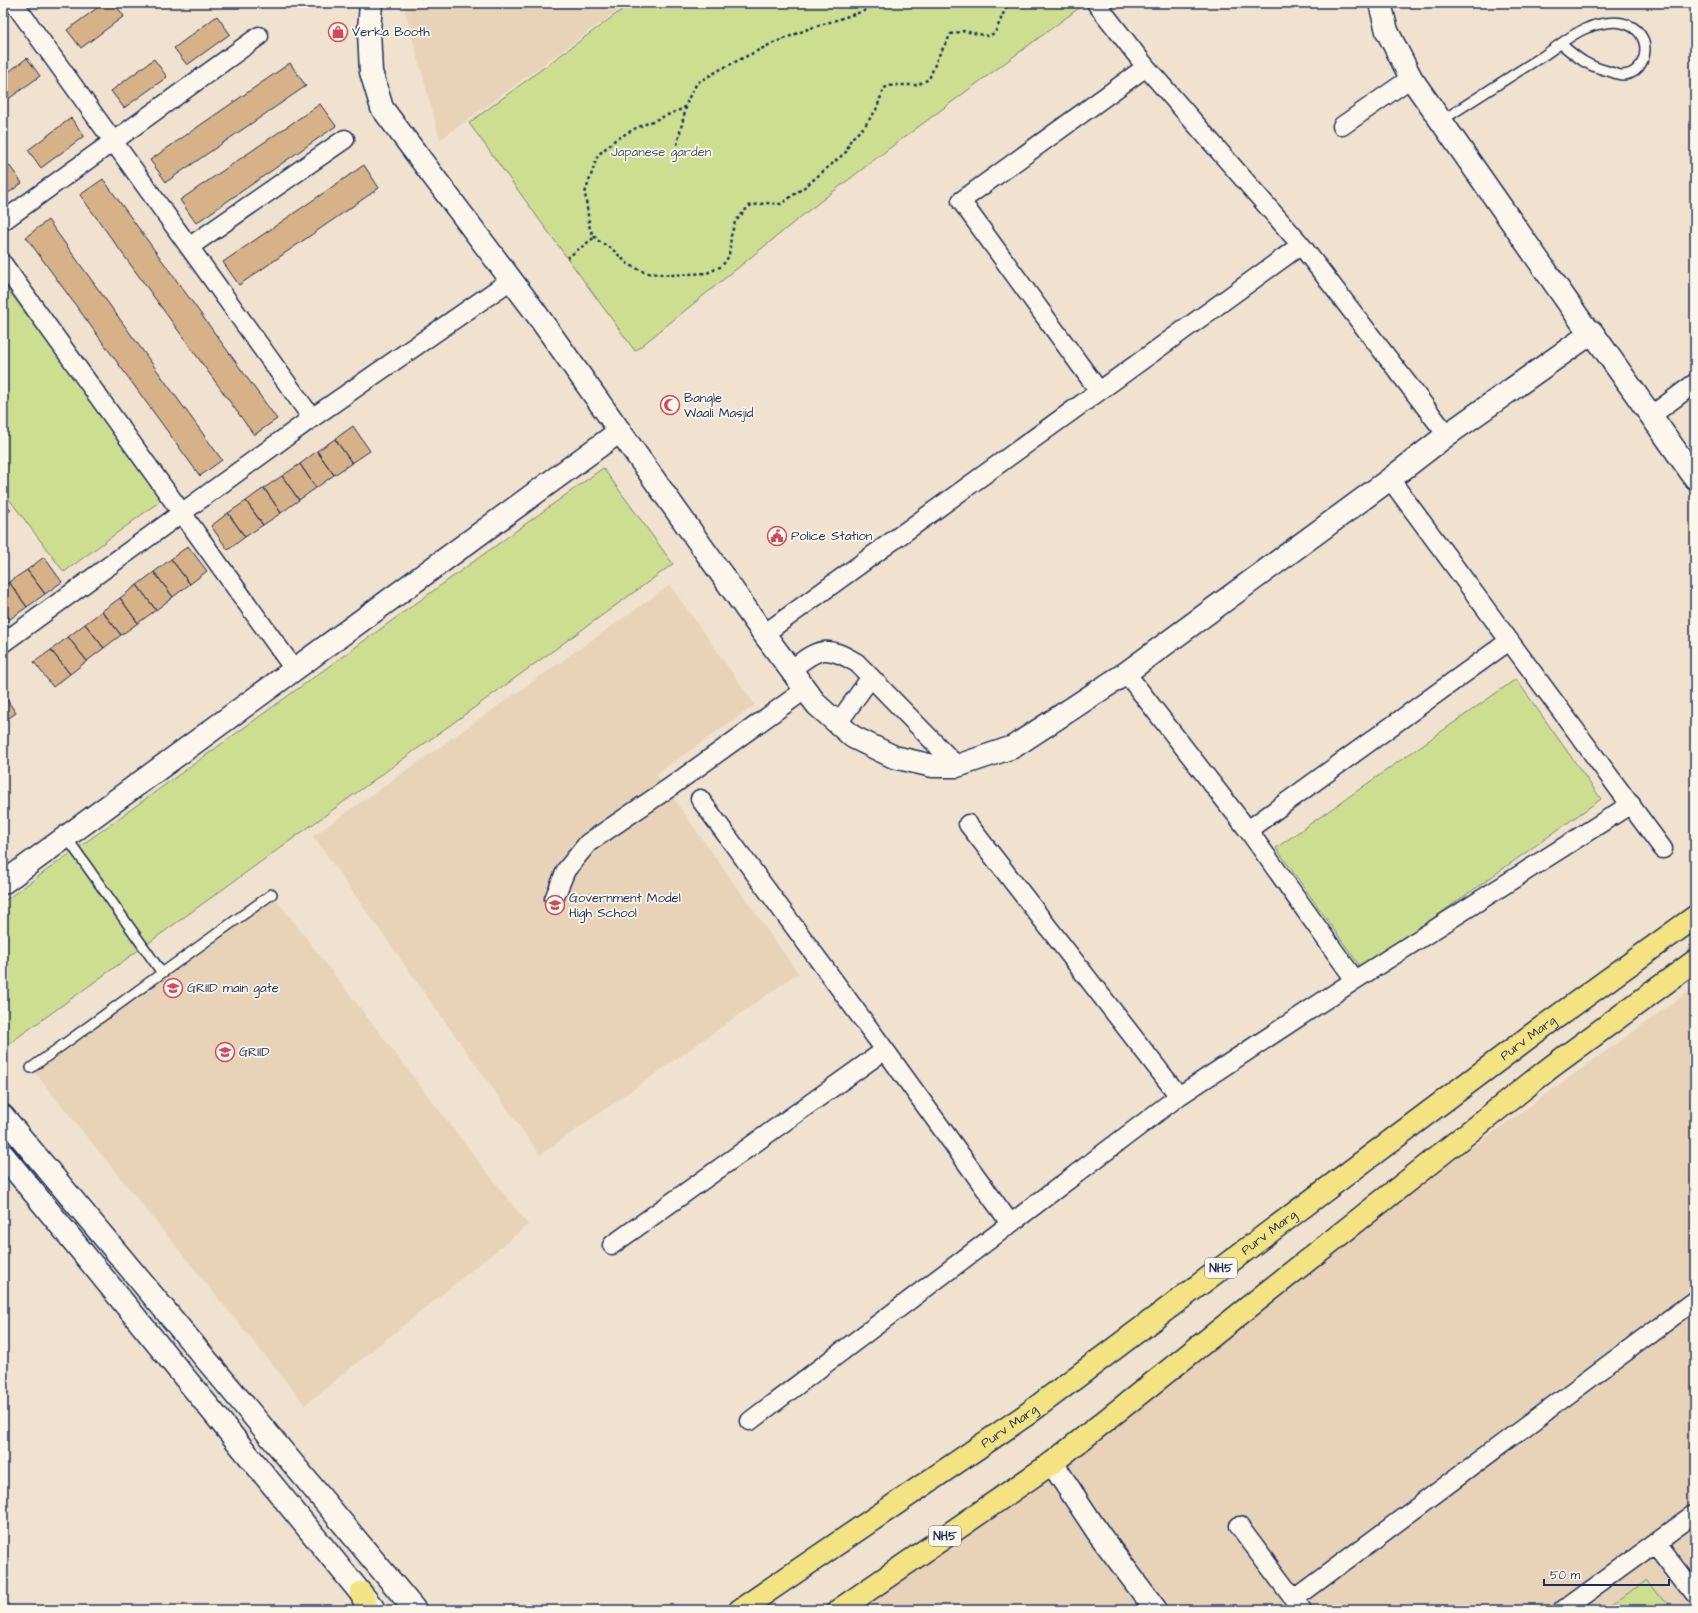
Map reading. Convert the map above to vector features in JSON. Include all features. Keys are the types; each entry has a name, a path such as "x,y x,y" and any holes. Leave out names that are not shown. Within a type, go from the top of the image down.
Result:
{"highway":[{"name":"Purv Marg","path":"740,1610 1026,1415 1533,1034 1695,917"},
{"name":"NH5","path":"839,1610 1052,1463 1551,1067 1695,960"}],"street":[{"path":"371,3 369,31 371,72 382,108 511,280 764,634 818,705 853,737 894,757 932,766 957,766 1014,748 1126,673 1390,480 1447,435 1592,332 1695,478"},
{"path":"1096,3 1146,67 1302,245 1447,435"},
{"path":"1380,3 1386,31 1410,78 1590,334"},
{"path":"14,7 113,141 312,418"},
{"path":"3,221 259,36"},
{"path":"1098,391 961,201 1146,67"},
{"path":"1342,126 1410,78"},
{"path":"189,247 345,139"},
{"path":"764,634 1098,391 1302,245"},
{"path":"3,264 183,512 294,669"},
{"path":"3,643 312,418 511,280"},
{"path":"1652,415 1695,384"},
{"path":"3,883 67,838 294,669 620,431"},
{"path":"1390,480 1664,849"},
{"path":"1248,830 1510,641"},
{"path":"791,670 810,655 821,650 841,653 857,663 957,766"},
{"path":"1126,673 1248,830 1355,980"},
{"path":"838,723 871,677"},
{"path":"554,899 566,870 588,842 669,788 806,688"},
{"path":"700,799 1010,1223"},
{"path":"750,1421 1180,1096 1355,980 1631,804"},
{"path":"968,824 1180,1096"},
{"path":"612,1245 885,1050"},
{"path":"3,1116 414,1610"},
{"path":"3,1155 364,1601 375,1610"},
{"path":"1239,1526 1298,1605 1695,1300"},
{"path":"1052,1463 1100,1534 1156,1610"},
{"path":"1563,1610 1695,1514"},
{"path":"1656,1543 1695,1594"}],"lane":[{"path":"1441,121 1561,44 1586,28 1597,25 1622,23 1630,26 1643,37 1645,42 1645,52 1641,63 1637,68 1622,75 1595,68 1581,61 1561,44"},
{"path":"67,838 162,973"},
{"path":"31,1068 272,894"}],"path":[{"path":"677,145 688,99 697,83 771,44 808,29 864,11 875,3"},
{"path":"686,106 636,128 615,140 598,155 585,194 590,230 595,237 612,249 628,264 646,273 673,276 707,273 722,266 729,256 735,222 749,206 766,203 782,204 806,186 846,152 851,139 864,127 876,110 884,88 893,85 917,84 929,79 938,57 951,34 964,31 988,36 994,33 998,28 1001,16 1010,3"},
{"path":"567,258 595,237"}],"shaded area":[{"path":"403,3 628,3 440,140"},
{"name":"Government Model High School","path":"670,585 755,705 656,774 798,973 540,1155 313,836"},
{"path":"272,894 528,1225 305,1405 31,1068"},
{"path":"1695,987 1695,1610 830,1610"}],"green space":[{"name":"Japanese garden","path":"631,3 1086,3 891,147 808,211 635,351 469,123"},
{"path":"3,283 163,499 64,572 3,491"},
{"path":"603,468 673,564 3,1048 3,902"},
{"path":"1516,679 1601,799 1362,969 1276,848"},
{"path":"1647,1580 1671,1610 1606,1610"}],"building":[{"path":"104,3 114,3 124,16 81,48 67,30"},
{"path":"217,16 230,34 187,65 174,48"},
{"path":"27,58 40,76 3,103 3,76"},
{"path":"154,59 167,77 124,108 111,91"},
{"path":"290,63 306,86 166,182 150,160"},
{"path":"320,104 336,126 196,223 180,200"},
{"path":"71,118 84,136 41,168 28,150"},
{"path":"9,165 22,183 3,197 3,170"},
{"path":"364,165 379,188 239,285 223,262"},
{"path":"103,179 277,419 254,435 80,195"},
{"path":"48,220 222,460 200,476 26,237"},
{"path":"353,426 370,451 352,463 335,439"},
{"path":"335,439 352,463 334,475 317,451"},
{"path":"317,451 334,475 316,488 300,464"},
{"path":"300,464 316,488 299,500 282,476"},
{"path":"282,476 299,500 281,513 264,488"},
{"path":"264,488 281,513 263,525 246,501"},
{"path":"3,499 11,510 3,516"},
{"path":"246,501 263,525 245,537 228,513"},
{"path":"228,513 245,537 228,550 211,526"},
{"path":"188,546 207,571 190,584 171,559"},
{"path":"44,557 62,582 45,594 27,570"},
{"path":"171,559 190,584 173,597 154,572"},
{"path":"27,570 45,594 27,607 9,582"},
{"path":"154,572 173,597 156,610 137,585"},
{"path":"9,582 27,607 10,619 3,610 3,587"},
{"path":"137,585 156,610 138,623 120,598"},
{"path":"120,598 138,623 121,635 102,611"},
{"path":"3,610 10,619 3,624"},
{"path":"102,611 121,635 104,648 85,624"},
{"path":"85,624 104,648 87,661 68,637"},
{"path":"68,637 87,661 70,674 51,650"},
{"path":"51,650 70,674 53,687 34,662"},
{"path":"3,694 16,713 3,722"}],"place":[{"name":"Verka Booth","path":"338,32"},
{"name":"Bangle Waali Masjid","path":"670,405"},
{"name":"Police Station","path":"777,536"},
{"name":"Government Model High School","path":"555,905"},
{"name":"GRIID main gate","path":"173,988"},
{"name":"GRIID","path":"225,1052"}]}
